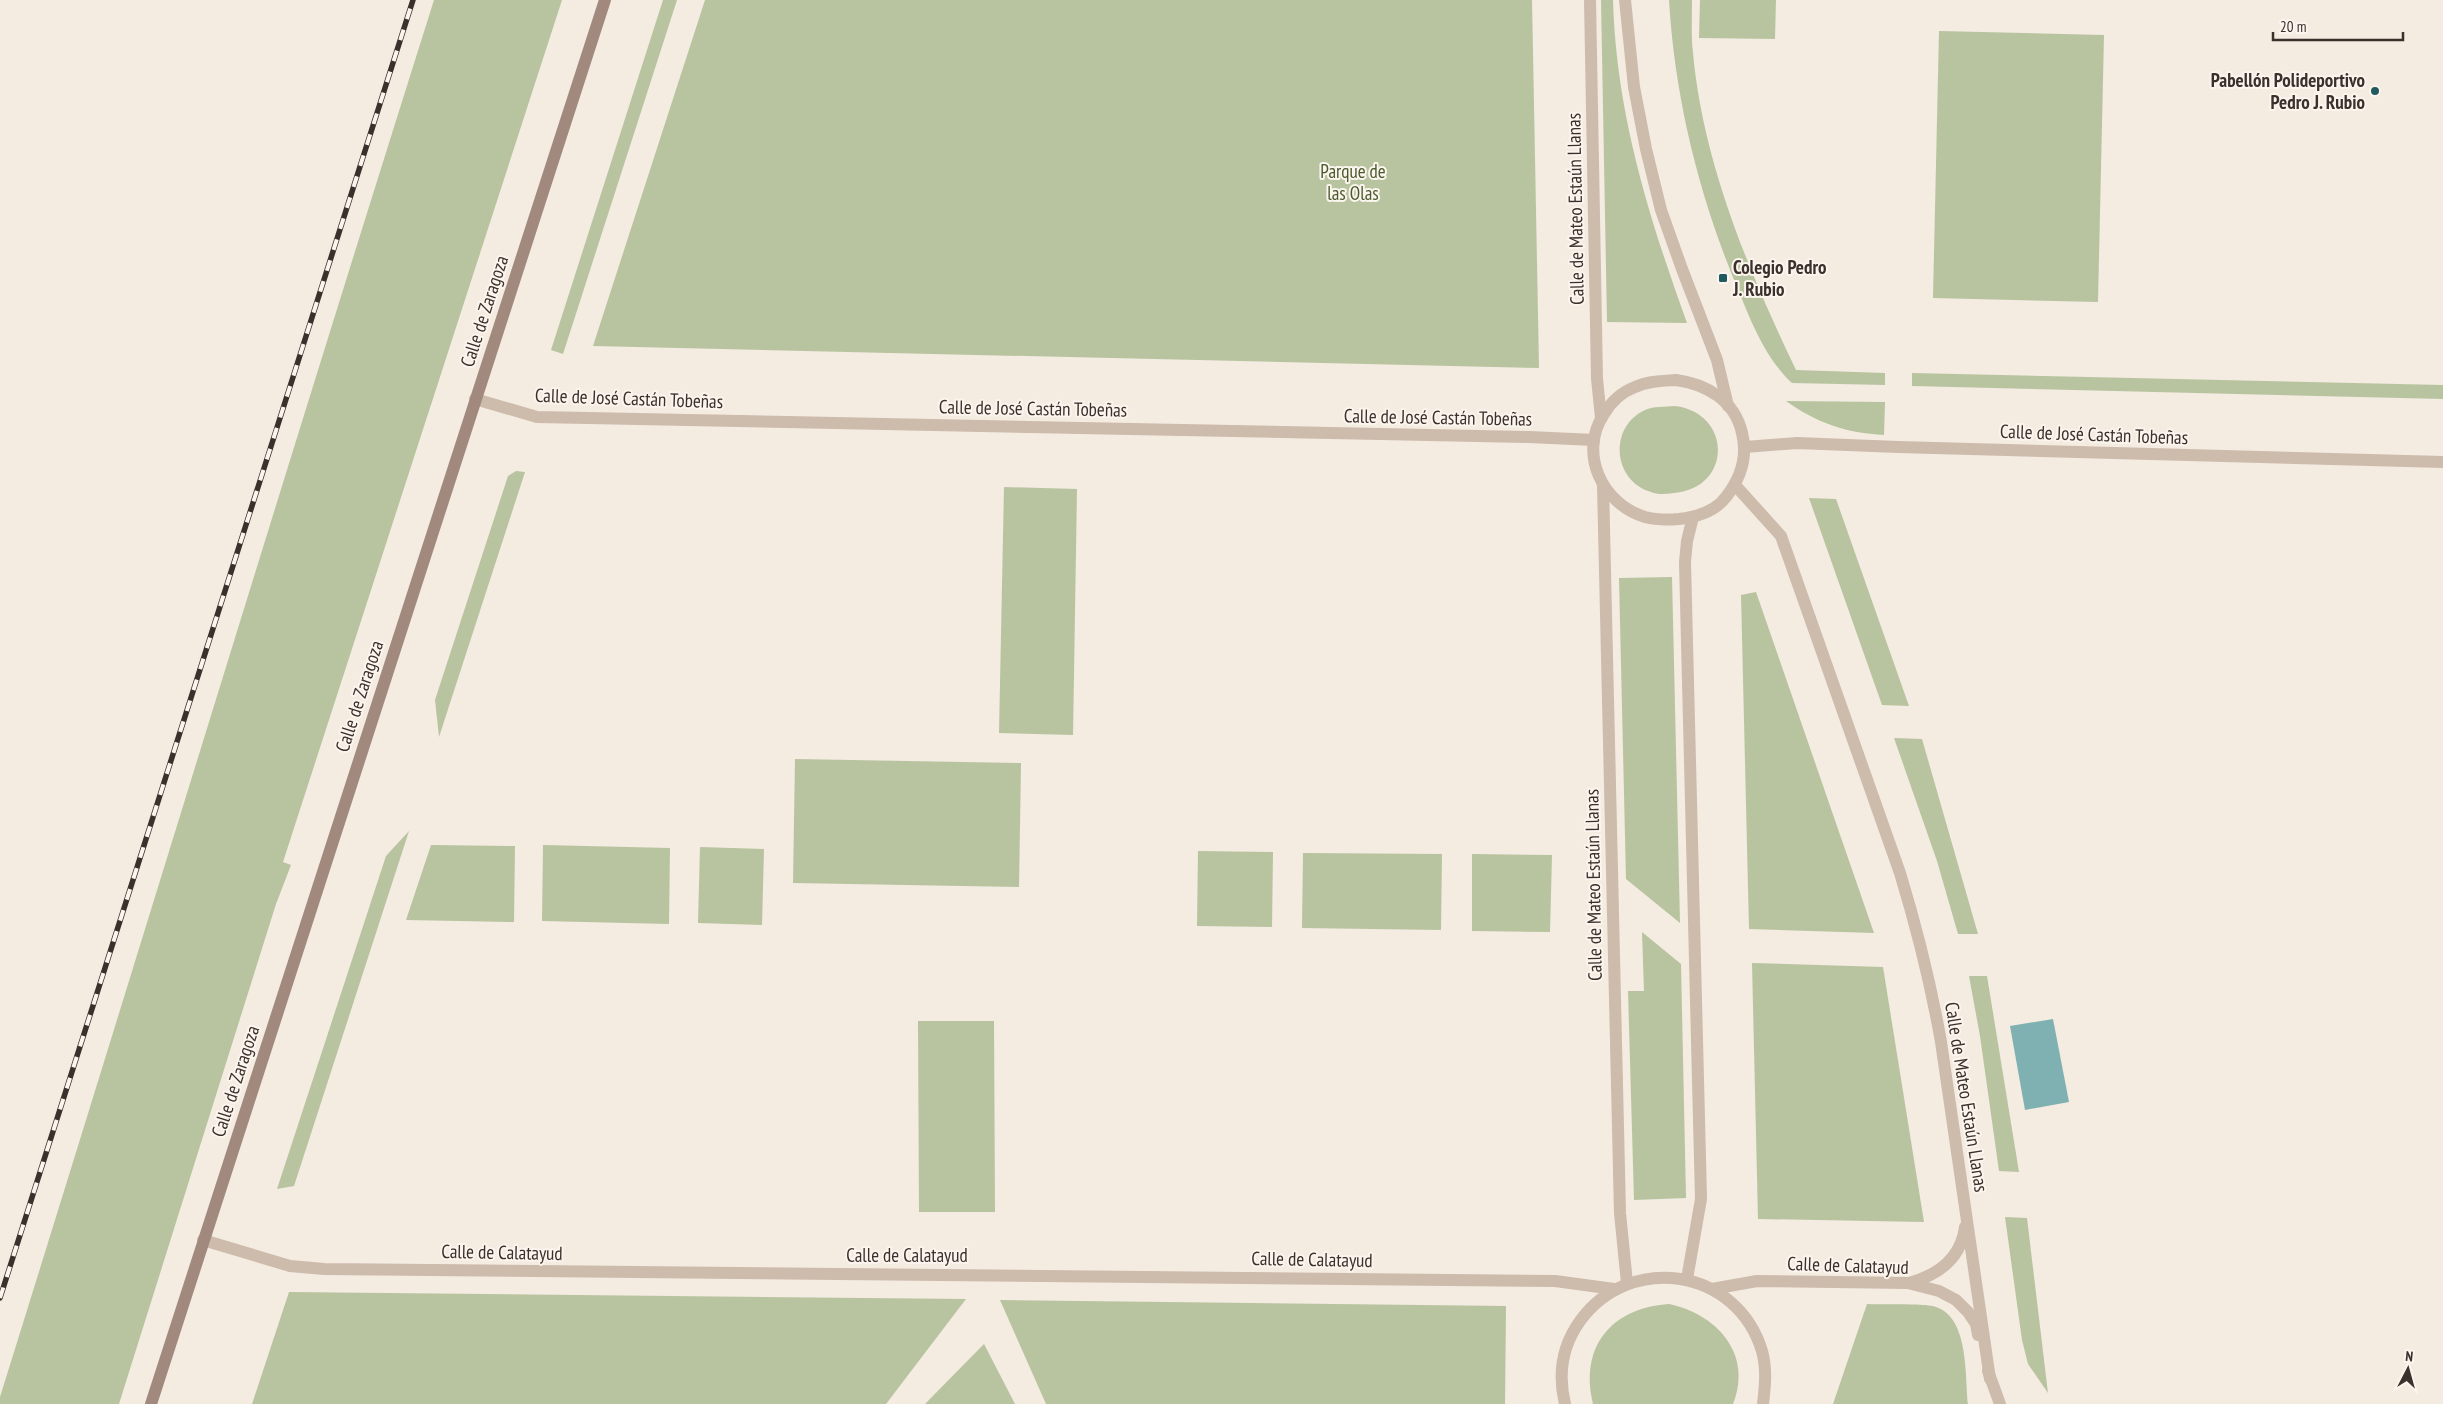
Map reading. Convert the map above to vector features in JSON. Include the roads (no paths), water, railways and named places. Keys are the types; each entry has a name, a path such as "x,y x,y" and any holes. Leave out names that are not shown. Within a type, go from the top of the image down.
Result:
{"main road":[{"name":"Calle de Zaragoza","path":"151,1404 605,0"}],"street":[{"name":"Calle de Mateo Estaún Llanas","path":"1590,0 1597,379 1601,418"},
{"path":"1625,0 1634,87 1646,149 1673,244 1718,360 1728,406"},
{"path":"1649,382 1690,382 1718,395 1728,406 1742,432 1744,461 1735,485 1717,505 1693,517 1663,520 1646,518 1621,505 1603,485 1595,468 1594,440 1601,418 1621,394 1649,382"},
{"name":"Calle de José Castán Tobeñas","path":"475,399 537,417 1529,437 1594,440"},
{"name":"Calle de José Castán Tobeñas","path":"1744,447 1797,443 2443,462"},
{"name":"Calle de Mateo Estaún Llanas","path":"1603,485 1620,1213 1627,1283"},
{"name":"Calle de Mateo Estaún Llanas","path":"1735,485 1781,536 1900,873 1934,1000 1990,1379"},
{"path":"1687,1279 1701,1199 1685,562 1687,541 1693,517"},
{"name":"Calle de Mateo Estaún Llanas","path":"1908,1283 1927,1278 1943,1268 1956,1254 1964,1236 1966,1217"},
{"name":"Calle de Calatayud","path":"203,1240 290,1266 324,1269 1523,1280 1555,1281 1614,1289"},
{"path":"1565,1404 1561,1387 1563,1358 1573,1331 1590,1307 1614,1289 1627,1283 1647,1278 1687,1279 1712,1289 1734,1305 1752,1327 1762,1352 1766,1379 1763,1404"},
{"name":"Calle de Calatayud","path":"1712,1289 1757,1281 1908,1283 1939,1291 1956,1300 1968,1312 1976,1324 1990,1379 2000,1404"}],"water":[{"path":"2053,1019 2069,1102 2025,1110 2010,1026"}],"railway":[{"path":"0,1298 413,0"}],"place":[{"name":"Pabellón Polideportivo Pedro J. Rubio","path":"2375,91"},
{"name":"Colegio Pedro J. Rubio","path":"1723,278"}],"park label":[{"name":"Parque de las Olas","path":"1353,182"}]}
